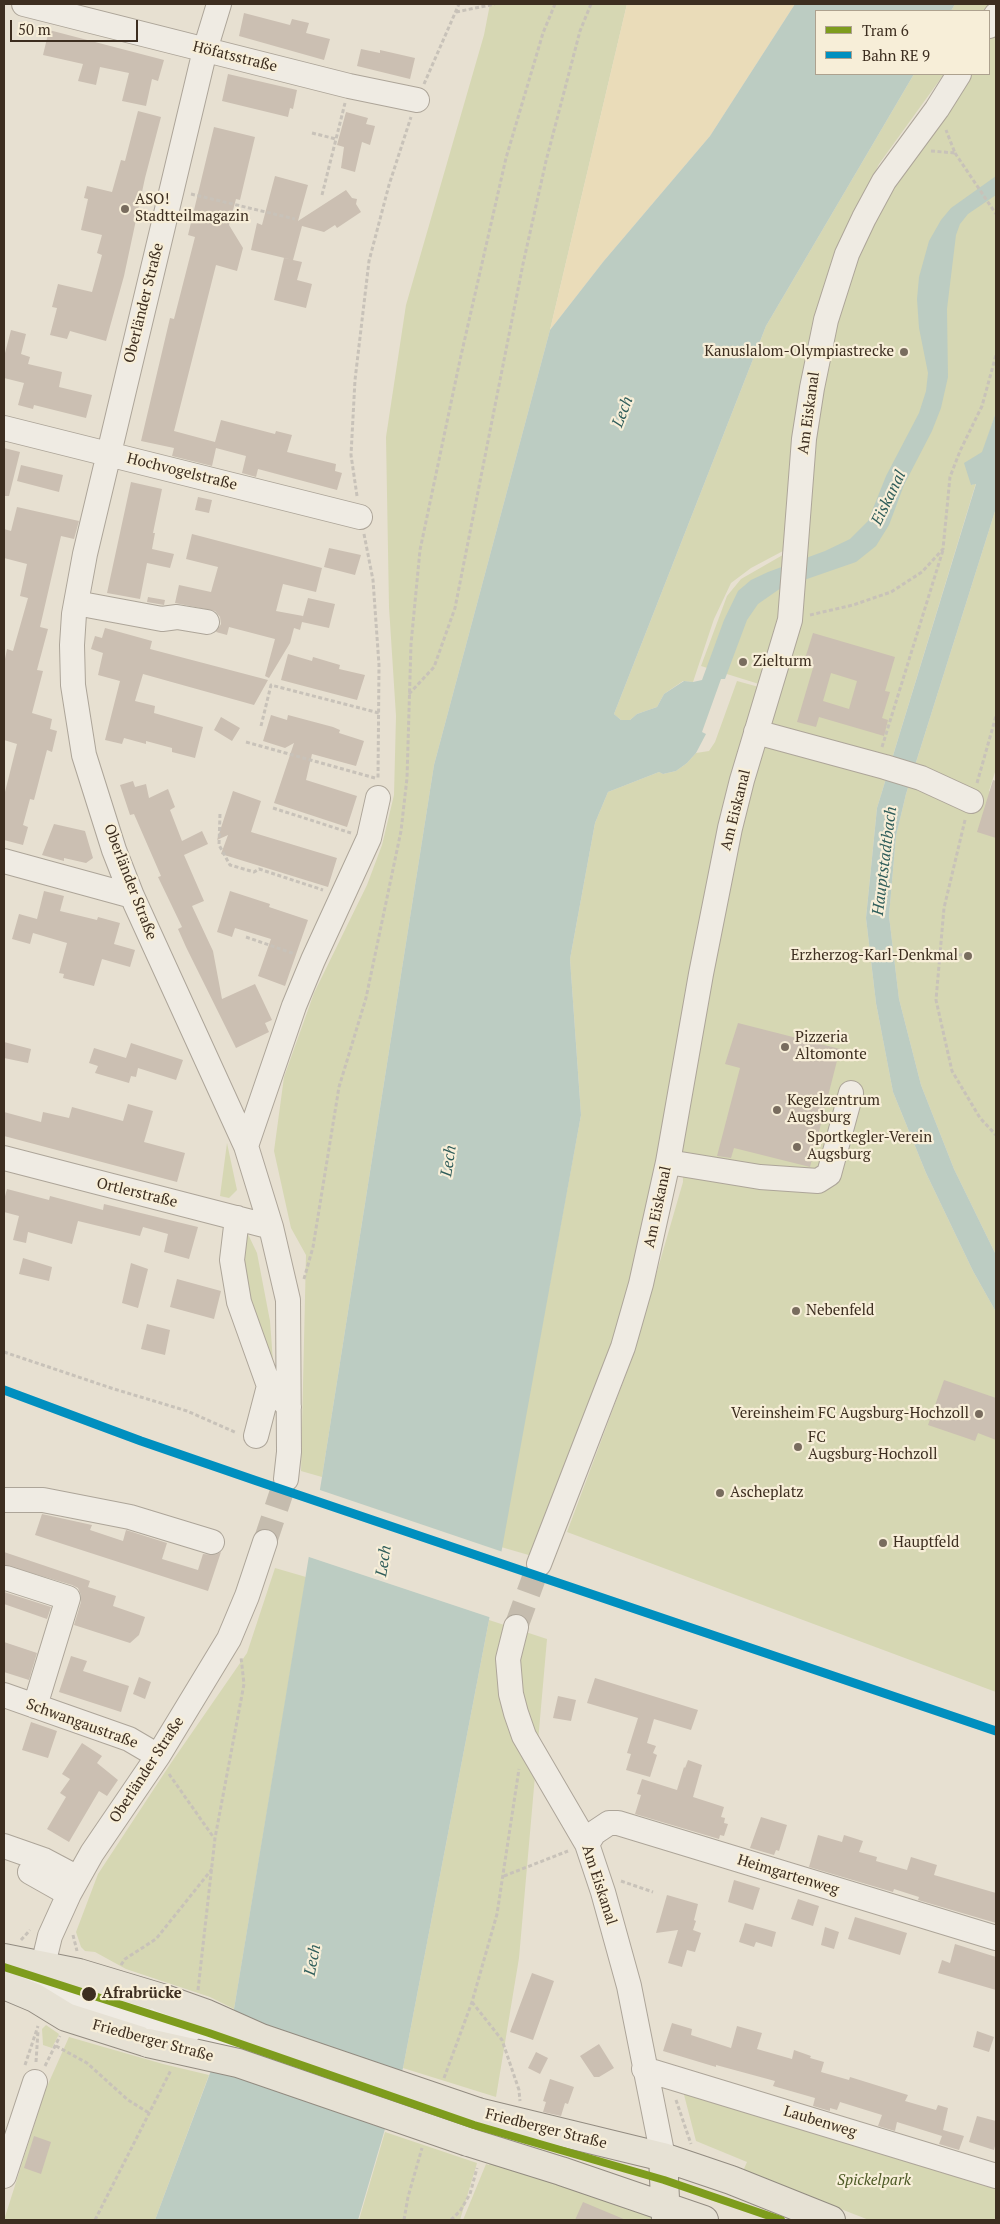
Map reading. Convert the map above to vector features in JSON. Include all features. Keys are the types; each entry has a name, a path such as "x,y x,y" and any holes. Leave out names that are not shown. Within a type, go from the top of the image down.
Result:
{"main road":[{"name":"Friedberger Straße","path":"4,1958 39,1982 66,2017 155,2021 207,2014 261,2038 478,2112 663,2157 731,2180 832,2220"},
{"name":"Friedberger Straße","path":"4,1985 39,1982 79,1973 155,2021 238,2064 473,2153 561,2170 666,2214 704,2220"},
{"path":"663,2157 666,2214"}],"street":[{"name":"Höfatsstraße","path":"24,4 349,86 417,100"},
{"name":"Oberländer Straße","path":"219,4 205,50 108,453 76,603 72,645 73,685 84,755 114,850 132,896 246,1146 271,1227 288,1300 289,1452 286,1479"},
{"name":"Am Eiskanal","path":"539,1564 623,1347 641,1284 668,1162 722,865 742,780 790,620 804,439 826,320 847,254 884,181 937,109 958,75"},
{"name":"Hochvogelstraße","path":"4,428 360,517"},
{"path":"76,603 162,619 177,617 207,622"},
{"path":"756,732 915,776 968,810"},
{"path":"246,1146 294,1006 368,838 378,788"},
{"path":"4,861 132,896"},
{"path":"668,1162 760,1177 818,1181 829,1174 851,1093"},
{"name":"Ortlerstraße","path":"4,1158 271,1227"},
{"path":"237,1218 232,1260 239,1302 269,1386 289,1406"},
{"path":"256,1436 269,1386"},
{"path":"4,1500 43,1500 130,1517 212,1542"},
{"name":"Oberländer Straße","path":"39,1982 50,1936 74,1886 92,1853 158,1756 229,1639 247,1596 265,1542"},
{"path":"6,1578 68,1598 35,1706"},
{"name":"Am Eiskanal","path":"516,1627 508,1659 511,1694 516,1713 524,1736 586,1844 597,1873 628,1986 663,2157"},
{"name":"Schwangaustraße","path":"4,1695 129,1739 158,1756"},
{"name":"Heimgartenweg","path":"586,1844 594,1833 608,1822 618,1823 996,1938"},
{"path":"4,1846 44,1860 74,1886"},
{"path":"30,1872 74,1886"},
{"path":"4,1972 39,1982"},
{"path":"155,2021 189,2031 261,2038"},
{"path":"189,2031 238,2064"},
{"name":"Laubenweg","path":"644,2069 996,2176"},
{"path":"4,2176 35,2082"}],"path":[{"path":"246,742 378,788 379,665 373,580 360,517 351,455 355,380 369,261 388,185 417,100 459,4"},
{"path":"456,12 495,4"},
{"path":"304,1280 313,1247 339,1087 366,998 401,831 407,778 411,644 420,550 460,360 506,158 543,33 555,4"},
{"path":"409,694 434,667 455,608 521,273 542,180 580,31 591,4"},
{"path":"322,195 349,86"},
{"path":"312,133 336,139"},
{"path":"955,153 996,214"},
{"path":"172,189 295,219"},
{"path":"881,766 943,549 952,471 982,406 996,355"},
{"path":"790,620 853,605 891,592 922,572 943,549"},
{"path":"261,726 272,685 379,714"},
{"path":"996,716 995,728 968,810 944,908 936,1000 952,1071 980,1118 996,1135"},
{"path":"272,808 368,838"},
{"path":"220,814 219,845 230,865 254,872 259,869 343,896"},
{"path":"246,937 313,960"},
{"path":"940,951 968,956"},
{"path":"4,1352 114,1390 187,1411 231,1432 256,1436"},
{"path":"198,1993 215,1838 244,1684 241,1651"},
{"path":"158,1756 215,1838"},
{"path":"446,2069 472,2002 497,1914 517,1790"},
{"path":"503,1876 586,1844"},
{"path":"117,1972 125,1959 156,1939 213,1868"},
{"path":"597,1873 653,1892"},
{"path":"35,2082 39,1982"},
{"path":"472,2002 502,2040 519,2090 520,2111"},
{"path":"35,2082 56,2046 63,2029"},
{"path":"56,2046 87,2063 128,2100 150,2113"},
{"path":"95,2220 173,2067"},
{"path":"668,2076 684,2128 694,2151"},
{"path":"405,2220 421,2151"},
{"path":"451,2220 460,2211 470,2194 473,2153"}],"green space":[{"path":"490,4 627,4 550,330 434,765 322,1477 301,1471 306,1255 291,1228 274,1151 284,1077 314,993 367,885 382,845 394,795 396,716 389,607 386,437 406,305 484,35"},
{"path":"955,4 994,4 990,10 952,10"},
{"path":"996,6 996,412 972,485 976,483 877,808 866,918 876,1003 893,1092 926,1173 973,1271 996,1312 996,1692 567,1532 631,1361 683,1182 682,1143 700,996 772,688 701,666 727,596 741,579 788,552 841,246 880,166 947,75 990,75 990,15"},
{"path":"913,75 943,75 879,164 841,242 783,551 751,568 731,583 714,619 693,682 683,681 664,694 657,707 637,714 630,720 621,720 614,714 766,326"},
{"path":"996,508 996,769 989,791 996,794 996,1255 954,1169 921,1085 899,999 889,916 896,836 906,794"},
{"path":"737,681 759,687 659,1173 614,1339 539,1558 501,1547 581,1115 570,959 595,823 608,792 659,772 663,774 676,771 696,753 709,751 715,742"},
{"path":"227,1143 237,1190 229,1198 220,1196"},
{"path":"246,1230 257,1253 270,1321 274,1375 239,1267"},
{"path":"275,1568 306,1577 234,2009 210,1997 126,1969 95,1952 85,1951 81,1947 76,1932 98,1874 171,1763 247,1653"},
{"path":"489,1620 547,1639 519,1958 496,2097 403,2068"},
{"path":"46,2025 59,2034 52,2048 43,2045 42,2029"},
{"path":"69,2037 209,2075 155,2220 4,2220 45,2091"},
{"name":"Spickelpark","path":"682,2087 996,2177 996,2220 869,2220 743,2171 747,2162 696,2141"},
{"path":"385,2132 477,2163 460,2220 359,2220"},
{"path":"490,2162 660,2220 463,2220 486,2164 489,2165"}],"sand":[{"path":"627,4 795,4 710,136 603,262 550,330"}],"water":[{"path":"795,4 955,4 952,10 815,10 815,75 913,75 766,326 614,714 621,720 630,720 637,714 657,707 664,694 684,681 702,680 724,620 738,591 751,580 768,572 825,551 850,539 868,521 886,476 919,413 926,391 928,373 919,328 917,299 919,277 929,241 941,220 951,208 996,176 996,195 968,214 960,224 956,235 947,309 948,377 941,408 932,431 904,485 889,525 876,546 856,562 781,588 758,604 747,620 725,679 721,679 702,732 706,734 696,753 676,771 663,774 659,772 608,792 595,823 570,959 581,1115 489,1620 403,2068 358,2220 155,2220 234,2009 322,1477 434,765 550,330 603,262 710,136"},
{"name":"Hauptstadtbach","path":"996,412 996,508 906,794 896,836 889,916 899,999 921,1085 954,1169 996,1255 996,1312 973,1271 926,1173 893,1092 876,1003 866,918 877,808 976,484 971,485 964,463 982,452"}],"pier":[{"path":"317,1489 503,1552 492,1618 306,1556"}],"building":[{"path":"244,13 290,25 292,19 309,23 306,33 330,39 324,60 239,36"},
{"path":"49,30 164,60 158,81 152,79 146,106 122,101 129,73 100,67 96,85 78,81 83,64 43,55"},
{"path":"361,49 380,53 380,50 415,58 410,79 357,66"},
{"path":"228,74 297,90 293,109 290,108 288,117 222,101"},
{"path":"138,111 161,117 145,178 124,276 106,341 70,331 67,339 50,335 57,308 52,307 58,284 92,292 102,255 97,253 102,235 81,230 88,199 84,198 87,186 112,192 121,160 125,161"},
{"path":"346,112 368,118 366,124 375,126 370,145 362,142 355,172 341,168 344,147 337,145"},
{"path":"214,127 255,137 240,200 236,199 229,225 243,248 237,271 216,265 174,431 215,442 221,420 275,434 276,431 292,435 287,452 336,464 335,471 342,473 337,490 258,469 256,477 242,473 246,456 216,448 212,466 172,456 174,448 141,441 170,318 174,319 195,237 188,235"},
{"path":"275,176 308,185 298,221 346,190 352,198 357,199 356,204 361,212 337,228 335,225 324,232 302,226 293,260 251,250 257,223 262,225"},
{"path":"284,258 302,262 297,280 312,284 306,308 274,300"},
{"path":"11,330 26,334 21,354 30,357 28,364 62,372 59,387 92,395 86,418 34,405 33,409 18,405 24,383 4,378 4,357"},
{"path":"4,448 20,452 9,496 4,496"},
{"path":"21,465 63,475 59,492 17,481"},
{"path":"131,482 162,489 153,533 155,533 152,549 174,554 170,568 147,563 140,599 107,593"},
{"path":"198,497 212,500 209,513 195,510"},
{"path":"17,507 79,521 74,539 61,536 40,627 48,629 37,670 43,671 32,713 52,719 50,729 57,731 52,752 47,750 34,800 30,799 23,825 28,827 23,845 4,840 4,796 17,744 4,740 4,664 7,649 13,651 28,598 20,596 27,564 4,558 4,529 11,531"},
{"path":"192,534 322,568 316,592 283,584 276,611 303,616 302,620 308,598 335,604 329,628 302,622 300,630 294,628 290,643 269,678 265,676 275,639 229,627 227,635 216,632 221,624 220,617 215,611 175,603 179,585 211,592 218,567 186,559"},
{"path":"329,548 361,555 355,575 324,567"},
{"path":"148,597 165,600 164,605 147,602"},
{"path":"105,628 152,641 150,649 268,680 254,705 143,674 135,701 155,706 154,713 203,727 195,758 172,752 172,748 146,741 146,744 124,738 122,744 105,740 120,681 98,675 103,653 91,649 95,636 102,638"},
{"path":"813,633 895,657 885,691 890,692 882,718 888,720 884,736 819,717 816,727 797,722 813,668 803,665","holes":["831,673 857,681 849,709 823,701"]},
{"path":"288,654 312,661 313,657 340,665 339,669 365,675 357,700 281,680"},
{"path":"271,715 287,720 288,715 333,727 340,730 339,733 364,741 356,766 312,754 306,780 357,796 347,827 274,803 294,743 285,748 263,741"},
{"path":"221,717 240,728 232,741 214,730"},
{"path":"993,780 996,781 996,838 977,832"},
{"path":"133,781 135,787 146,784 149,798 168,789 175,807 170,810 182,841 202,831 208,844 184,855 204,901 192,906 213,951 222,999 255,984 272,1020 265,1023 269,1032 236,1048 178,929 182,927 158,877 161,876 134,814 130,815 120,785"},
{"path":"233,791 261,801 251,832 337,858 328,887 221,854 228,835 217,840"},
{"path":"54,824 85,831 93,858 86,863 64,858 64,861 42,855"},
{"path":"44,891 64,896 60,911 97,920 98,917 120,923 114,944 135,950 130,967 102,959 94,986 63,978 64,974 59,973 67,943 33,933 30,944 12,939 19,914 37,919"},
{"path":"230,891 270,904 269,907 308,920 285,986 258,976 271,939 235,928 232,937 217,932"},
{"name":"Kegelzentrum Augsburg","path":"738,1023 840,1049 810,1167 734,1148 731,1158 717,1156 740,1068 725,1064"},
{"path":"4,1042 31,1049 28,1063 4,1058"},
{"path":"131,1043 183,1060 176,1080 138,1068 136,1077 131,1076 129,1083 95,1073 98,1066 89,1063 94,1048 126,1058"},
{"path":"128,1104 153,1111 144,1142 185,1153 177,1182 4,1136 4,1112 41,1122 43,1112 69,1118 72,1107 123,1121"},
{"path":"7,1189 49,1200 50,1196 103,1210 104,1204 198,1227 189,1259 164,1252 168,1234 143,1227 140,1236 78,1221 72,1244 28,1232 26,1243 13,1240 19,1216 4,1212 4,1200"},
{"path":"23,1258 52,1267 49,1281 19,1274"},
{"path":"131,1263 148,1269 138,1308 122,1303"},
{"path":"177,1279 221,1291 214,1319 170,1307"},
{"path":"147,1324 170,1330 165,1355 141,1349"},
{"path":"944,1380 996,1398 996,1440 978,1433 975,1441 928,1425"},
{"path":"42,1514 92,1525 90,1530 123,1541 126,1530 167,1543 162,1559 198,1570 203,1554 215,1555 221,1552 208,1591 35,1535"},
{"path":"4,1552 90,1581 88,1587 116,1596 113,1606 145,1617 139,1635 130,1643 74,1625 81,1602 78,1588 4,1565"},
{"path":"4,1592 51,1607 47,1619 4,1604"},
{"path":"4,1642 37,1653 29,1680 4,1672"},
{"path":"71,1656 87,1661 83,1671 129,1686 121,1712 59,1692"},
{"path":"139,1677 151,1682 145,1699 133,1694"},
{"path":"595,1678 698,1710 691,1730 654,1719 647,1743 656,1746 653,1753 657,1755 650,1777 626,1770 631,1754 627,1753 638,1718 587,1703"},
{"path":"558,1696 576,1700 571,1721 553,1718"},
{"path":"31,1722 57,1731 48,1758 22,1750"},
{"path":"82,1743 102,1756 97,1763 118,1780 107,1796 99,1791 69,1842 47,1829 66,1797 60,1793 70,1779 62,1774"},
{"path":"688,1760 702,1765 693,1797 724,1807 721,1817 725,1818 724,1823 728,1824 724,1836 720,1835 719,1839 635,1814 641,1795 637,1794 642,1779 677,1790"},
{"path":"761,1817 787,1825 779,1851 776,1850 774,1855 750,1848"},
{"path":"818,1835 842,1842 844,1835 863,1841 859,1852 877,1857 876,1861 907,1870 911,1857 937,1865 934,1875 996,1893 996,1923 918,1900 919,1897 894,1889 893,1892 809,1867"},
{"path":"734,1880 760,1888 753,1910 728,1902"},
{"path":"667,1895 698,1904 693,1930 701,1933 695,1952 687,1950 682,1967 668,1963 678,1930 656,1933"},
{"path":"798,1899 819,1906 813,1926 791,1919"},
{"path":"855,1917 907,1933 900,1955 848,1939"},
{"path":"745,1923 776,1932 772,1947 756,1942 754,1947 739,1942"},
{"path":"825,1927 839,1932 834,1949 821,1945"},
{"path":"955,1944 996,1957 996,1990 938,1973 942,1960 950,1963"},
{"path":"532,1973 554,1981 533,2040 510,2032"},
{"path":"672,2023 692,2029 691,2035 731,2048 737,2026 762,2033 757,2049 792,2059 794,2050 824,2062 821,2072 849,2080 850,2077 908,2095 905,2101 936,2110 938,2105 948,2108 943,2130 964,2136 959,2150 939,2144 942,2136 897,2122 895,2131 878,2126 882,2115 840,2102 837,2110 830,2108 830,2111 813,2106 815,2098 773,2086 775,2081 716,2065 716,2067 663,2051"},
{"path":"977,2031 994,2037 989,2052 973,2047"},
{"path":"599,2044 614,2068 599,2077 594,2077 580,2056"},
{"path":"536,2052 548,2058 540,2074 528,2068"},
{"path":"550,2079 574,2087 568,2104 565,2103 561,2116 543,2112 546,2102 543,2101"},
{"path":"977,2116 996,2121 994,2150 969,2142"},
{"path":"34,2136 51,2142 41,2174 24,2168"},
{"path":"583,2202 626,2220 575,2220"}],"tunnel":[{"path":"265,1542 286,1479"},
{"path":"516,1627 539,1564"}],"tram line":[{"name":"6","path":"4,1967 209,2033 474,2125 664,2180 781,2220"}],"transit line":[{"path":"4,1390 141,1441 254,1480 996,1731"}],"place":[{"name":"ASO! Stadtteilmagazin","path":"125,209"},
{"name":"Kanuslalom-Olympiastrecke","path":"904,352"},
{"name":"Zielturm","path":"743,662"},
{"name":"Erzherzog-Karl-Denkmal","path":"968,956"},
{"name":"Pizzeria Altomonte","path":"785,1047"},
{"name":"Kegelzentrum Augsburg","path":"777,1110"},
{"name":"Sportkegler-Verein Augsburg","path":"797,1147"},
{"name":"Nebenfeld","path":"796,1311"},
{"name":"Vereinsheim FC Augsburg-Hochzoll","path":"979,1414"},
{"name":"FC Augsburg-Hochzoll","path":"798,1447"},
{"name":"Ascheplatz","path":"720,1493"},
{"name":"Hauptfeld","path":"883,1543"},
{"name":"Afrabrücke","path":"89,1994"}],"water label":[{"name":"Lech","path":"623,412"},
{"name":"Eiskanal","path":"889,498"},
{"name":"Lech","path":"449,1161"},
{"name":"Lech","path":"384,1561"},
{"name":"Lech","path":"313,1960"}]}
